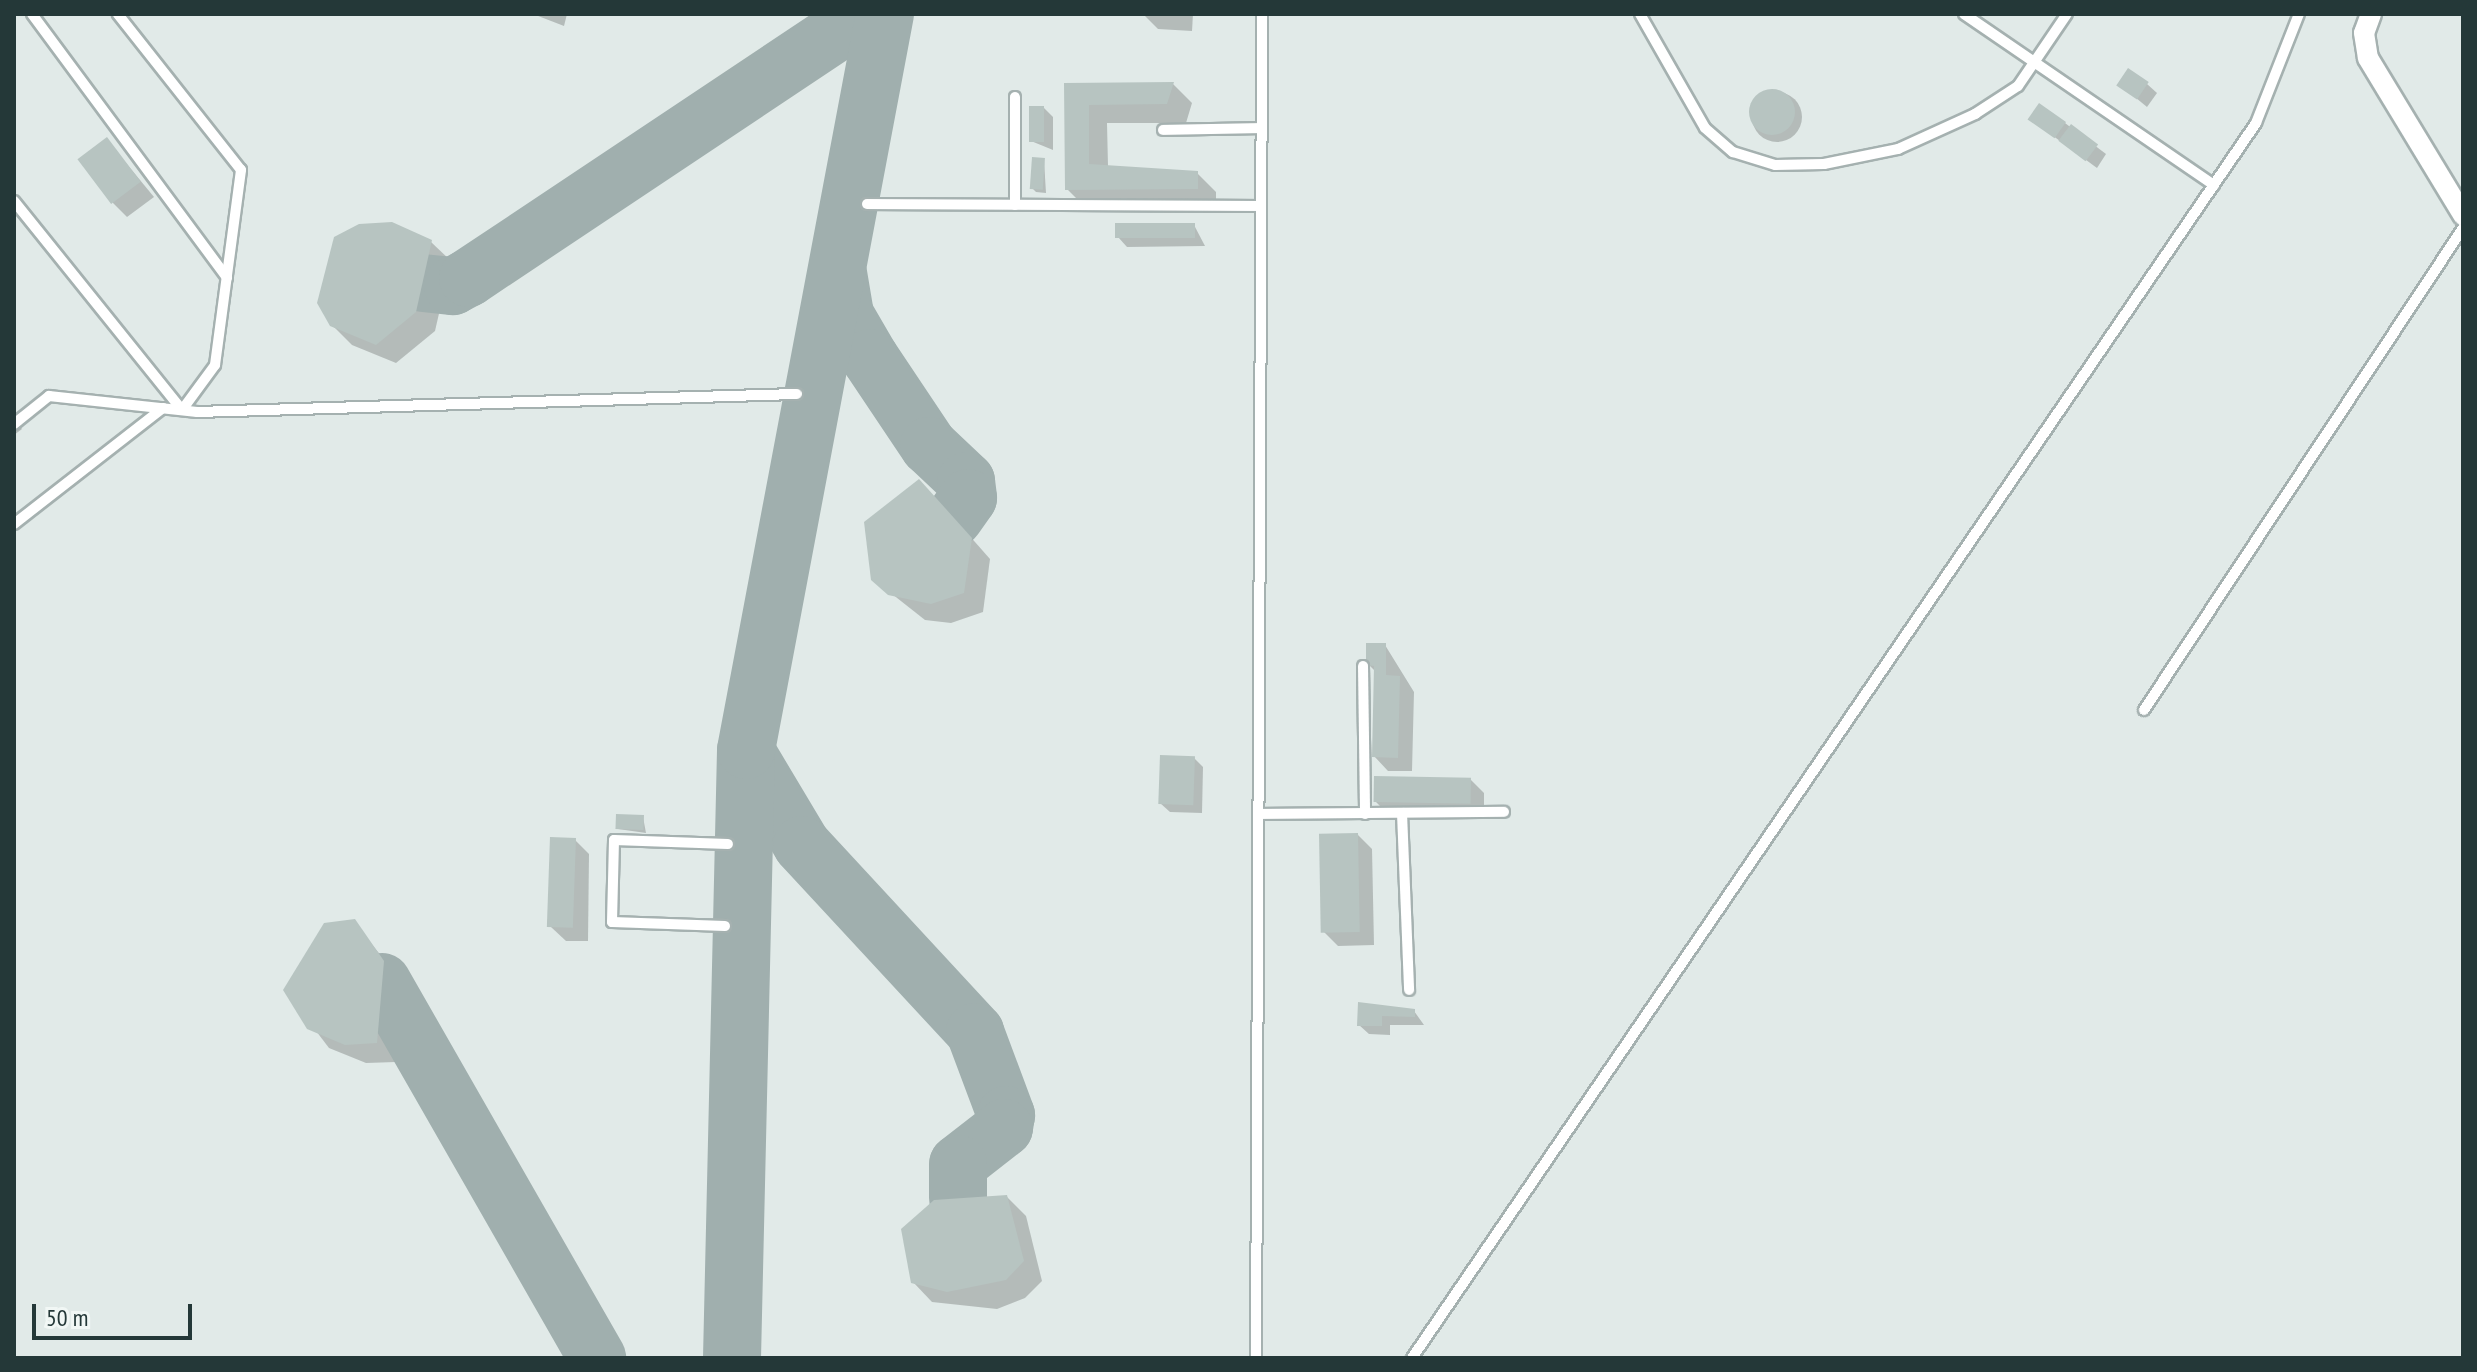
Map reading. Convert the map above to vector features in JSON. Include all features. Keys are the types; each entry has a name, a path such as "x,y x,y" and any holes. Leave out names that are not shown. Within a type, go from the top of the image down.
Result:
{"street":[{"path":"2371,14 2368,58 2463,215"}],"lane":[{"path":"32,14 227,278"},
{"path":"118,14 223,138 241,170 215,365 182,410"},
{"path":"1256,1358 1259,814 1257,206 1262,14"},
{"path":"1640,14 1705,128 1733,152 1775,165 1824,164 1898,149 1975,114 2018,86 2067,14"},
{"path":"1964,14 2214,185"},
{"path":"1412,1358 2256,123 2299,14"},
{"path":"1015,97 1015,205"},
{"path":"1163,130 1259,128"},
{"path":"14,201 182,410"},
{"path":"867,204 1257,206"},
{"path":"2144,710 2463,228"},
{"path":"14,424 49,396 182,410 797,394"},
{"path":"14,524 163,408"},
{"path":"1363,666 1365,814"},
{"path":"1259,814 1504,812"},
{"path":"1402,813 1409,990"},
{"path":"725,926 612,922 614,840 728,844"}],"building":[{"path":"2128,68 2149,82 2137,99 2116,85"},
{"path":"1174,82 1167,104 1089,105 1089,164 1198,171 1198,189 1065,190 1064,83"},
{"path":"1772,89 1781,90 1788,96 1794,103 1794,121 1788,128 1781,134 1772,135 1763,134 1756,128 1750,121 1749,112 1750,103 1756,96 1763,90"},
{"path":"2039,103 2066,122 2055,138 2028,119"},
{"path":"1029,106 1044,106 1044,142 1029,142"},
{"path":"2071,124 2098,144 2086,161 2058,141"},
{"path":"107,137 141,182 111,204 77,159"},
{"path":"1032,157 1045,158 1043,190 1030,189"},
{"path":"392,222 432,240 416,312 376,345 330,326 317,303 334,237 359,224"},
{"path":"1115,223 1195,223 1195,238 1115,238"},
{"path":"919,479 972,538 964,593 931,604 888,595 871,580 864,522"},
{"path":"1366,643 1386,643 1386,675 1400,676 1398,758 1372,757 1374,666 1366,665"},
{"path":"1160,755 1195,756 1193,805 1158,804"},
{"path":"1374,776 1471,778 1471,804 1374,802"},
{"path":"616,814 644,815 643,830 615,829"},
{"path":"1358,833 1360,932 1321,933 1319,834"},
{"path":"550,837 576,838 573,928 547,927"},
{"path":"355,919 384,961 377,1043 345,1045 307,1029 283,990 324,923"},
{"path":"1358,1002 1415,1009 1415,1017 1382,1016 1382,1026 1357,1026"},
{"path":"1007,1195 1024,1261 1006,1280 947,1292 911,1283 901,1229 934,1200"}],"taxiway":[{"path":"423,283 453,286 468,278 864,14"},
{"path":"732,1358 746,750 885,14"},
{"path":"838,273 845,315 870,358 929,446 966,481 968,498 954,518"},
{"path":"747,753 802,845 975,1032 1006,1115 1004,1128 958,1164 958,1198"},
{"path":"382,982 597,1358"}]}
